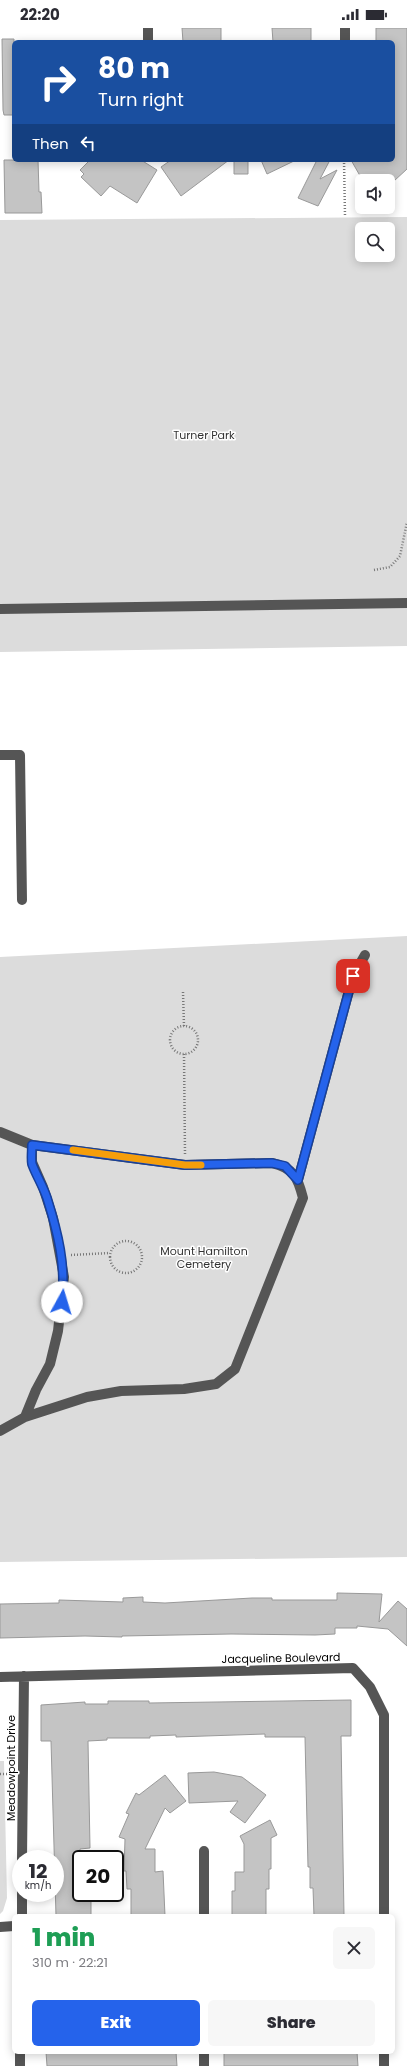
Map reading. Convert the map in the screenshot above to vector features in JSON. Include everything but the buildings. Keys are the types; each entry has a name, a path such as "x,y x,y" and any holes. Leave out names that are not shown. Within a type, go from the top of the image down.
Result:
{"street":[{"path":"148,28 148,40"},
{"path":"345,28 345,40"},
{"path":"0,609 407,603"},
{"path":"0,755 20,755 22,900"},
{"path":"298,1180 353,976 365,955"},
{"path":"0,1132 32,1145 185,1165 272,1163 285,1166 298,1180 303,1198 235,1369 216,1384 184,1389 121,1391 87,1397 25,1417 0,1431"},
{"path":"25,1417 36,1390 50,1364 58,1331 64,1277 53,1218 43,1187 32,1162 32,1145"},
{"name":"Jacqueline Boulevard","path":"0,1677 353,1668 370,1687 384,1715 384,1914"},
{"name":"Meadowpoint Drive","path":"22,1850 24,1676"},
{"path":"204,1851 204,1914"},
{"path":"22,1902 22,1914"},
{"path":"0,1927 12,1926"},
{"path":"20,2054 20,2066"},
{"path":"204,2054 204,2066"},
{"path":"384,2054 384,2066"}],"path":[{"path":"344,162 345,216"},
{"path":"374,570 390,567 400,556 407,522"},
{"path":"183,992 184,1026"},
{"path":"184,1026 193,1029 198,1042 193,1050 184,1054 176,1051 170,1040 172,1032 184,1026"},
{"path":"184,1054 185,1165"},
{"path":"126,1241 136,1245 142,1255 136,1269 132,1272 122,1273 118,1271 111,1263 110,1253 116,1244 126,1241"},
{"path":"61,1255 110,1253"}],"green space":[{"name":"Turner Park","path":"407,217 407,646 0,652 0,220"},
{"name":"Mount Hamilton Cemetery","path":"407,936 407,1557 0,1562 0,957"},
{"path":"0,1761 4,1761 7,1898 3,1911 0,1914"}],"slow traffic":[{"path":"73,1150 185,1165 201,1165"}],"route":[{"path":"62,1302 64,1277 61,1255 53,1218 43,1187 32,1162 32,1145 185,1165 272,1163 285,1166 298,1180 353,976"}]}
